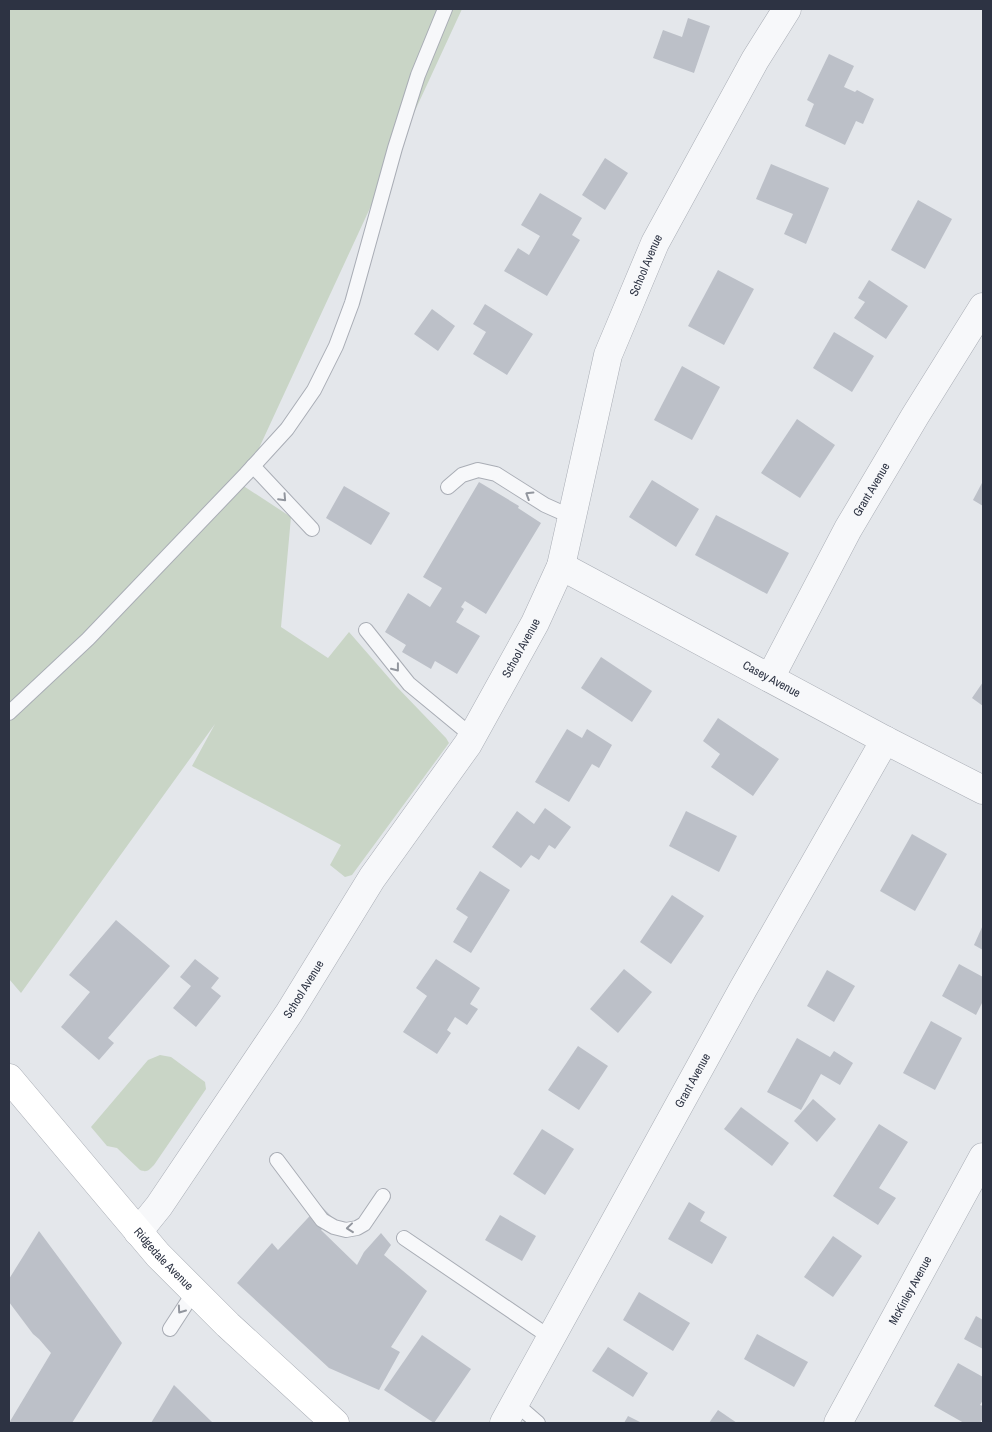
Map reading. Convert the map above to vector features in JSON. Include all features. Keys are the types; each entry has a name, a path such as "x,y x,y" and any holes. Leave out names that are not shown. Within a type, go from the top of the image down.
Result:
{"main road":[{"name":"Ridgedale Avenue","path":"9,1078 138,1232 194,1292 324,1419"}],"street":[{"name":"School Avenue","path":"138,1232 159,1206 289,1013 372,878 472,736 536,623 561,566 608,355 655,243 755,60 787,9"},
{"name":"Grant Avenue","path":"770,678 848,529 983,307"},
{"name":"Casey Avenue","path":"561,566 885,740 983,790"},
{"name":"Grant Avenue","path":"509,1413 738,998 885,740"},
{"name":"McKinley Avenue","path":"838,1423 983,1157"}],"lane":[{"path":"9,713 88,639 287,430 314,390 336,346 352,303 418,75 445,9"},
{"path":"253,466 312,529"},
{"path":"448,487 462,474 478,470 496,474 545,505 572,516"},
{"path":"366,630 409,684 472,736"},
{"path":"277,1160 322,1220 334,1227 346,1230 357,1228 364,1224 384,1196"},
{"path":"404,1238 551,1338"},
{"path":"170,1329 194,1292"},
{"path":"509,1413 538,1423"}],"green space":[{"path":"9,9 462,9 242,485 291,517 281,627 328,658 349,632 449,743 352,875 345,877 330,865 341,845 192,766 215,724 21,993 9,979"},
{"path":"160,1055 171,1057 205,1082 206,1089 154,1165 149,1170 144,1171 140,1170 117,1148 107,1146 91,1127 148,1060"}],"building":[{"path":"688,18 710,26 694,73 653,58 663,30 682,37"},
{"path":"829,54 854,66 844,87 855,92 857,90 874,99 863,124 856,121 845,145 805,126 814,104 807,100"},
{"path":"605,158 628,173 605,210 582,195"},
{"path":"771,164 829,188 806,244 784,234 793,214 756,199"},
{"path":"540,193 582,218 572,235 580,240 547,296 504,271 518,248 529,255 540,236 521,225"},
{"path":"918,200 952,219 925,269 891,250"},
{"path":"718,270 754,289 724,345 688,326"},
{"path":"869,280 908,306 886,339 854,318 865,302 858,298"},
{"path":"485,304 533,334 507,375 473,354 486,332 473,324"},
{"path":"432,309 455,326 438,351 414,334"},
{"path":"834,332 874,356 852,392 813,368"},
{"path":"682,366 720,387 692,440 654,420"},
{"path":"797,419 835,445 800,498 761,473"},
{"path":"652,480 699,509 676,547 629,517"},
{"path":"983,481 983,506 973,500"},
{"path":"479,482 519,506 518,508 541,523 486,614 465,601 461,607 464,609 456,622 480,636 457,674 435,661 431,669 402,652 406,645 385,632 408,593 430,607 442,588 423,577"},
{"path":"344,486 390,513 371,545 326,518"},
{"path":"716,515 789,553 767,594 695,555"},
{"path":"601,657 652,691 632,722 581,688"},
{"path":"983,682 983,706 972,698"},
{"path":"718,718 779,759 753,796 711,767 720,754 703,741"},
{"path":"567,729 582,738 587,729 612,745 599,768 592,764 569,802 535,782"},
{"path":"545,808 571,827 555,849 549,845 539,860 531,855 521,868 492,847 517,811 534,824"},
{"path":"686,811 737,836 719,872 669,846"},
{"path":"912,834 947,854 915,911 880,891"},
{"path":"480,871 510,890 471,953 453,942 468,917 456,909"},
{"path":"672,895 704,916 671,964 640,942"},
{"path":"116,920 170,966 108,1038 114,1043 99,1060 61,1027 90,992 69,975"},
{"path":"983,925 983,950 974,945"},
{"path":"195,959 219,978 211,988 221,996 196,1027 173,1008 191,986 180,977"},
{"path":"436,959 480,988 470,1004 478,1009 467,1025 455,1017 447,1030 451,1033 437,1054 403,1032 427,996 416,988"},
{"path":"959,964 983,977 983,1001 976,1015 942,996"},
{"path":"624,969 652,992 618,1033 590,1009"},
{"path":"827,970 855,986 834,1022 807,1006"},
{"path":"931,1021 962,1038 935,1090 903,1073"},
{"path":"797,1038 830,1057 834,1051 853,1063 840,1085 821,1074 801,1110 767,1092"},
{"path":"578,1046 608,1066 579,1110 548,1090"},
{"path":"813,1099 836,1119 817,1142 794,1121"},
{"path":"741,1107 789,1143 772,1166 724,1129"},
{"path":"879,1124 908,1142 879,1188 896,1198 878,1225 833,1196"},
{"path":"542,1129 574,1149 545,1195 513,1174"},
{"path":"689,1202 705,1212 700,1221 727,1237 712,1264 668,1239"},
{"path":"320,1205 333,1218 321,1230 357,1265 364,1252 381,1233 391,1245 384,1255 427,1291 391,1347 400,1352 379,1390 329,1368 237,1283 272,1243 278,1250"},
{"path":"500,1215 536,1236 522,1261 485,1240"},
{"path":"39,1231 122,1343 72,1423 9,1423 51,1353 33,1334 9,1302 9,1279"},
{"path":"833,1236 862,1256 833,1297 804,1277"},
{"path":"639,1292 690,1323 673,1351 623,1320"},
{"path":"976,1316 983,1320 983,1349 964,1339"},
{"path":"757,1334 808,1362 794,1387 744,1359"},
{"path":"422,1335 471,1369 434,1423 384,1390"},
{"path":"608,1347 648,1373 633,1397 592,1371"},
{"path":"958,1363 983,1377 983,1400 980,1405 983,1406 983,1418 980,1423 964,1423 934,1406"},
{"path":"174,1385 213,1423 151,1423"},
{"path":"718,1410 737,1423 709,1423"},
{"path":"628,1416 642,1423 624,1423"}]}
